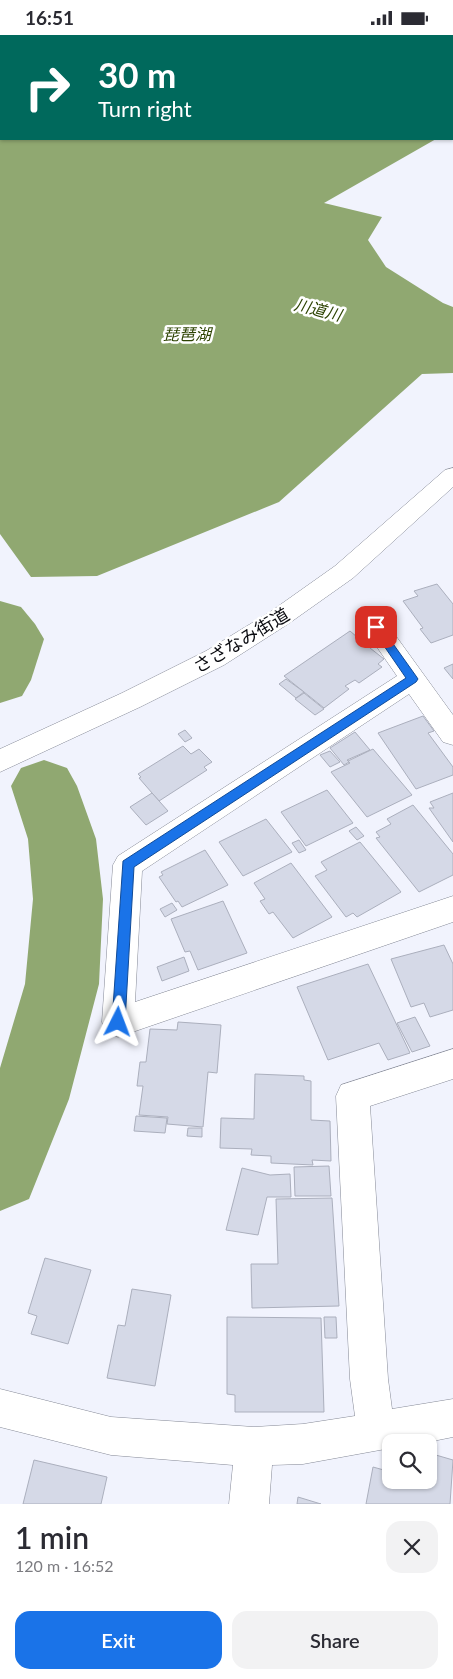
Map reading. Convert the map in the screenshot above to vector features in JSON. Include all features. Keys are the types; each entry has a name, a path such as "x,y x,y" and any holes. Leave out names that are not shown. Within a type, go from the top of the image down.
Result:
{"street":[{"name":"さざなみ街道","path":"0,761 132,701 206,662 279,618 344,572 453,475"},
{"path":"376,627 453,735"},
{"path":"412,679 128,865 118,1022 453,909"},
{"path":"376,1431 369,1379 353,1096 453,1063"},
{"path":"0,1408 111,1436 254,1447 303,1443 453,1418"},
{"path":"249,1504 254,1447"}],"water":[{"name":"琵琶湖","path":"0,140 434,140 324,203 382,217 368,240 386,267 443,303 453,307 453,373 422,374 279,502 97,576 31,577 0,534"}],"building":[{"path":"437,584 453,604 453,635 431,643 420,629 423,628 403,601 418,596 414,591"},
{"path":"350,631 357,637 360,634 374,645 370,648 384,659 378,664 382,667 359,683 355,680 345,686 349,689 324,708 284,676"},
{"path":"453,664 453,679 444,668"},
{"path":"286,679 304,692 296,698 279,684"},
{"path":"304,693 324,709 315,715 295,699"},
{"path":"423,716 434,731 428,733 453,767 453,775 416,789 378,733"},
{"path":"185,730 192,738 185,742 178,734"},
{"path":"355,732 370,750 347,760 349,762 344,765 330,748"},
{"path":"183,746 191,754 199,749 212,762 204,767 207,770 159,801 139,778 141,777 138,774"},
{"path":"373,749 412,795 367,817 331,772"},
{"path":"330,751 340,762 330,767 320,755"},
{"path":"327,790 353,823 306,846 281,812"},
{"path":"152,793 168,811 146,825 130,807"},
{"path":"453,793 453,842 429,808 434,808 430,802"},
{"path":"413,805 453,854 453,875 419,892 376,838 380,837 376,832 391,824 387,819"},
{"path":"266,819 292,852 243,876 219,842"},
{"path":"356,827 364,836 357,840 349,831"},
{"path":"299,840 306,850 299,853 292,843"},
{"path":"360,842 401,892 357,917 353,913 346,917 315,876 327,870 321,862"},
{"path":"205,850 228,885 182,907 178,901 176,902 159,877 163,875 161,872"},
{"path":"291,863 332,917 293,938 273,912 269,914 260,901 265,899 254,883"},
{"path":"223,901 247,953 198,970 190,951 185,952 171,919"},
{"path":"172,903 177,910 165,917 160,909"},
{"path":"444,945 453,964 453,1010 430,1017 424,1003 411,1007 391,959"},
{"path":"184,957 189,971 162,981 157,967"},
{"path":"368,964 410,1053 388,1060 379,1043 328,1060 297,987"},
{"path":"415,1017 430,1046 412,1052 397,1023"},
{"path":"178,1022 221,1025 217,1073 208,1072 203,1127 167,1124 168,1117 139,1115 143,1086 137,1086 140,1062 146,1062 150,1029 177,1030"},
{"path":"255,1074 304,1076 304,1080 311,1081 311,1120 330,1121 331,1161 312,1160 313,1165 271,1163 271,1156 251,1155 252,1149 220,1148 221,1118 254,1119"},
{"path":"136,1116 167,1118 165,1133 134,1131"},
{"path":"188,1128 202,1128 202,1137 187,1136"},
{"path":"329,1166 331,1196 295,1196 294,1167"},
{"path":"242,1168 270,1175 290,1174 291,1197 267,1197 258,1235 226,1230"},
{"path":"332,1198 339,1306 252,1308 251,1264 278,1264 276,1199"},
{"path":"45,1258 91,1270 68,1344 31,1334 37,1316 28,1313"},
{"path":"132,1289 171,1295 155,1386 107,1378 118,1325 125,1326"},
{"path":"227,1317 321,1318 324,1412 235,1412 235,1395 227,1394"},
{"path":"324,1317 336,1317 337,1338 325,1338"},
{"path":"437,1455 453,1460 450,1504 366,1504 373,1467 382,1470 382,1489 437,1489"},
{"path":"34,1460 107,1477 101,1504 23,1504"},
{"path":"298,1497 321,1504 297,1504"}],"waterway":[{"path":"0,622 14,639 0,680"},
{"path":"0,1171 30,1099 62,984 68,899 62,839 44,786"}],"route":[{"path":"118,1022 128,865 412,679 376,627"}],"water label":[{"name":"川道川","path":"318,309"}]}
